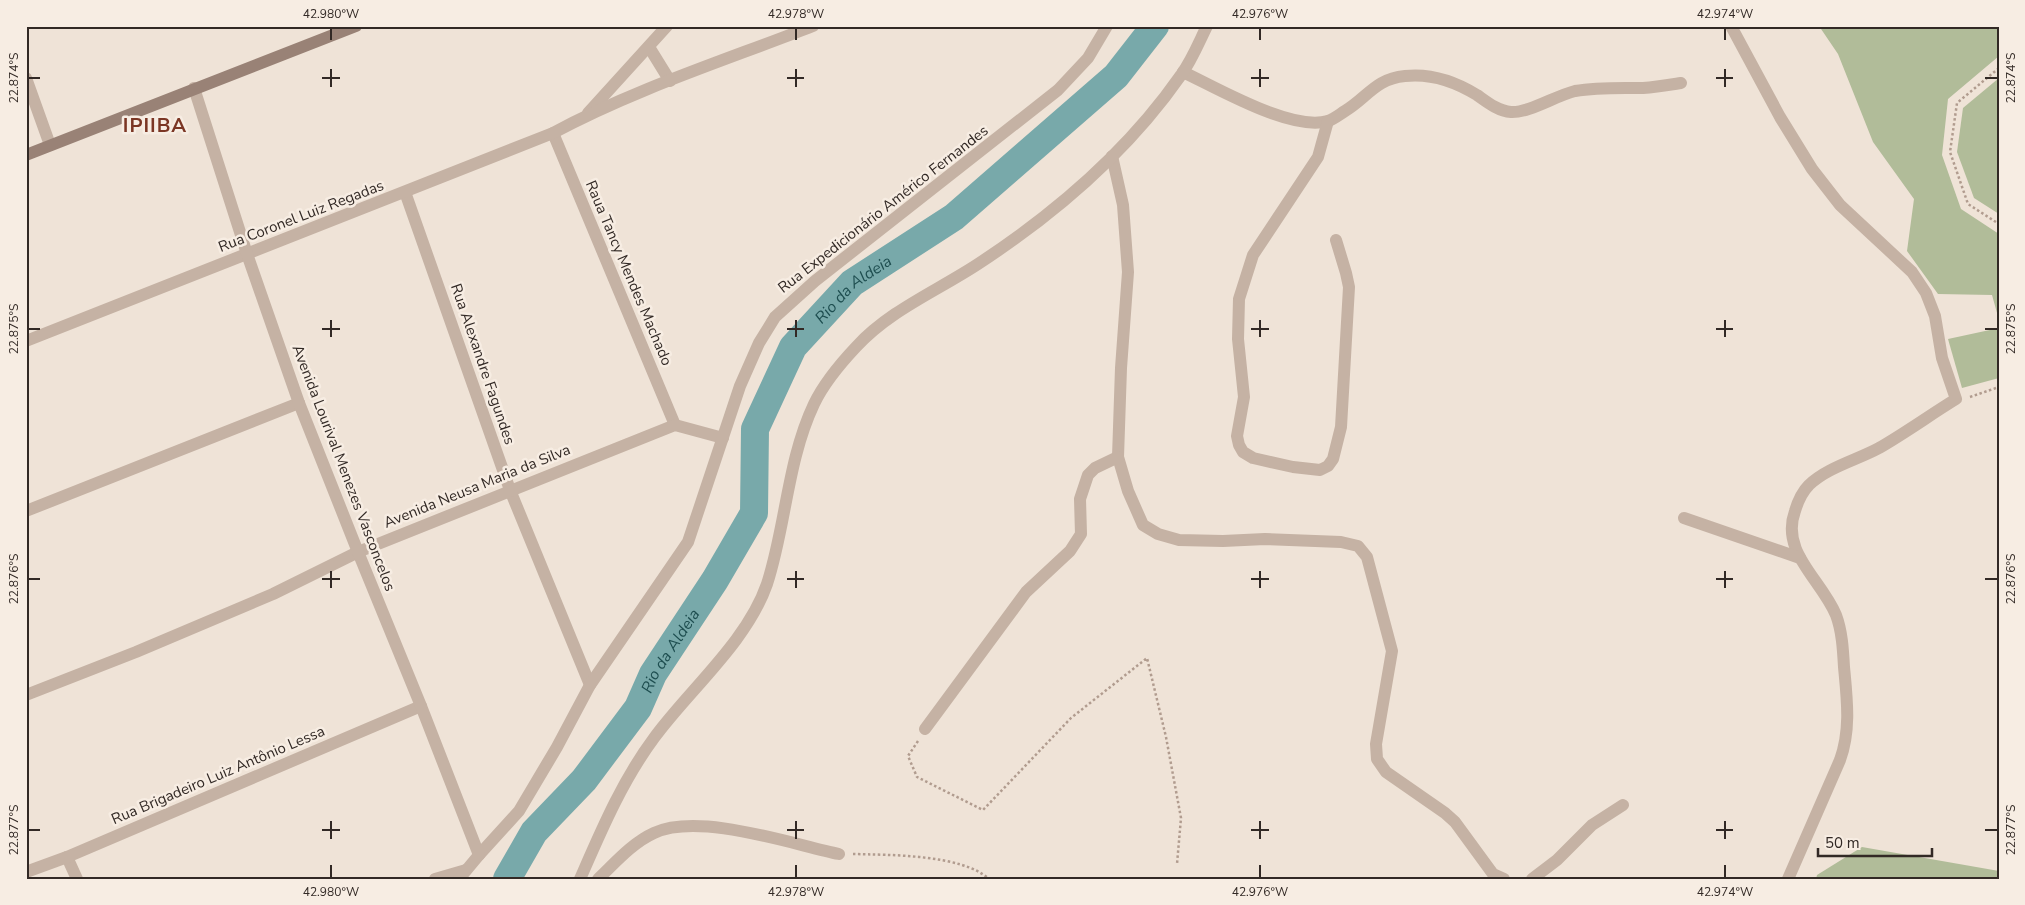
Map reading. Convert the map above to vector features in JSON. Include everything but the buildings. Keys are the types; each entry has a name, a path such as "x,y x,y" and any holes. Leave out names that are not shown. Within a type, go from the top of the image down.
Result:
{"main road":[{"path":"26,154 356,26"}],"street":[{"name":"Rua Coronel Luiz Regadas","path":"585,116 667,26"},
{"name":"Rua Coronel Luiz Regadas","path":"26,341 553,133 585,116 670,81 813,26"},
{"name":"Rua Expedicionário Américo Fernandes","path":"462,874 519,811 557,748 590,685 688,542 740,386 759,343 775,317 822,275 1058,90 1088,58 1107,26"},
{"path":"580,879 609,815 652,740 675,711 708,675 754,613 766,585 801,439 814,403 834,372 870,333 894,314 977,264 1045,217 1088,182 1164,98 1183,72 1207,26"},
{"path":"1731,26 1780,117 1812,169 1840,205 1912,272 1926,293 1935,316 1942,358 1956,399 1880,447 1818,477 1799,498 1790,527 1793,546 1828,598 1836,616 1842,636 1848,712 1846,745 1788,879"},
{"path":"649,47 670,81"},
{"path":"1183,72 1278,116 1302,122 1328,121 1356,105 1368,92 1383,81 1406,76 1428,76 1450,81 1499,109 1511,112 1527,110 1551,98 1574,92 1608,87 1645,88 1681,83"},
{"path":"26,78 50,145"},
{"name":"Avenida Lourival Menezes Vasconcelos","path":"194,88 299,403 479,855"},
{"path":"1328,121 1318,157 1253,256 1239,299 1238,339 1244,397 1237,436 1239,446 1243,452 1253,458 1293,467 1320,470 1328,466 1333,459 1341,427 1349,287 1336,240"},
{"name":"Raua Tancy Mendes Machado","path":"553,133 675,425"},
{"path":"1112,156 1123,205 1128,272 1121,368 1118,458 1128,491 1143,525 1158,534 1179,540 1223,542 1265,539 1341,542 1358,546 1367,557 1392,652 1376,744 1377,759 1386,772 1455,822 1493,874 1504,879"},
{"name":"Rua Alexandre Fagundes","path":"405,192 510,490 590,685"},
{"path":"26,511 299,403"},
{"path":"675,425 723,438"},
{"name":"Avenida Neusa Maria da Silva","path":"26,695 136,652 273,594 358,552 675,425"},
{"path":"925,729 1026,592 1070,551 1081,534 1080,499 1088,475 1095,468 1118,458"},
{"path":"1684,518 1800,558"},
{"name":"Rua Brigadeiro Luiz Antônio Lessa","path":"26,872 68,856 421,706"},
{"path":"1532,879 1557,860 1592,825 1623,805"},
{"path":"598,879 637,842 656,832 680,827 718,828 751,833 839,854"},
{"path":"68,856 77,879"},
{"path":"435,879 462,874"}],"path":[{"path":"1999,68 1957,103 1950,152 1968,204 1999,224"},
{"path":"1956,399 1974,397 1999,387"},
{"path":"925,729 908,756 917,777 983,810 1071,718 1146,658 1166,737 1181,818 1177,864"},
{"path":"839,854 926,857 965,866 988,879"}],"green space":[{"path":"1819,26 1999,26 1999,56 1948,99 1942,155 1961,209 1999,234 1999,320 1992,295 1938,294 1907,251 1914,199 1873,142 1838,54"},
{"path":"1999,78 1999,214 1974,198 1957,152 1963,108"},
{"path":"1999,328 1999,378 1962,388 1948,339"},
{"path":"1862,847 1999,871 1999,879 1816,879 1817,875"}],"waterway":[{"name":"Rio da Aldeia","path":"507,879 534,832 584,780 638,708 653,674 715,580 754,513 755,429 793,347 852,283 954,217 1116,76 1155,26"}],"district":[{"name":"IPIIBA","path":"155,125"}]}
